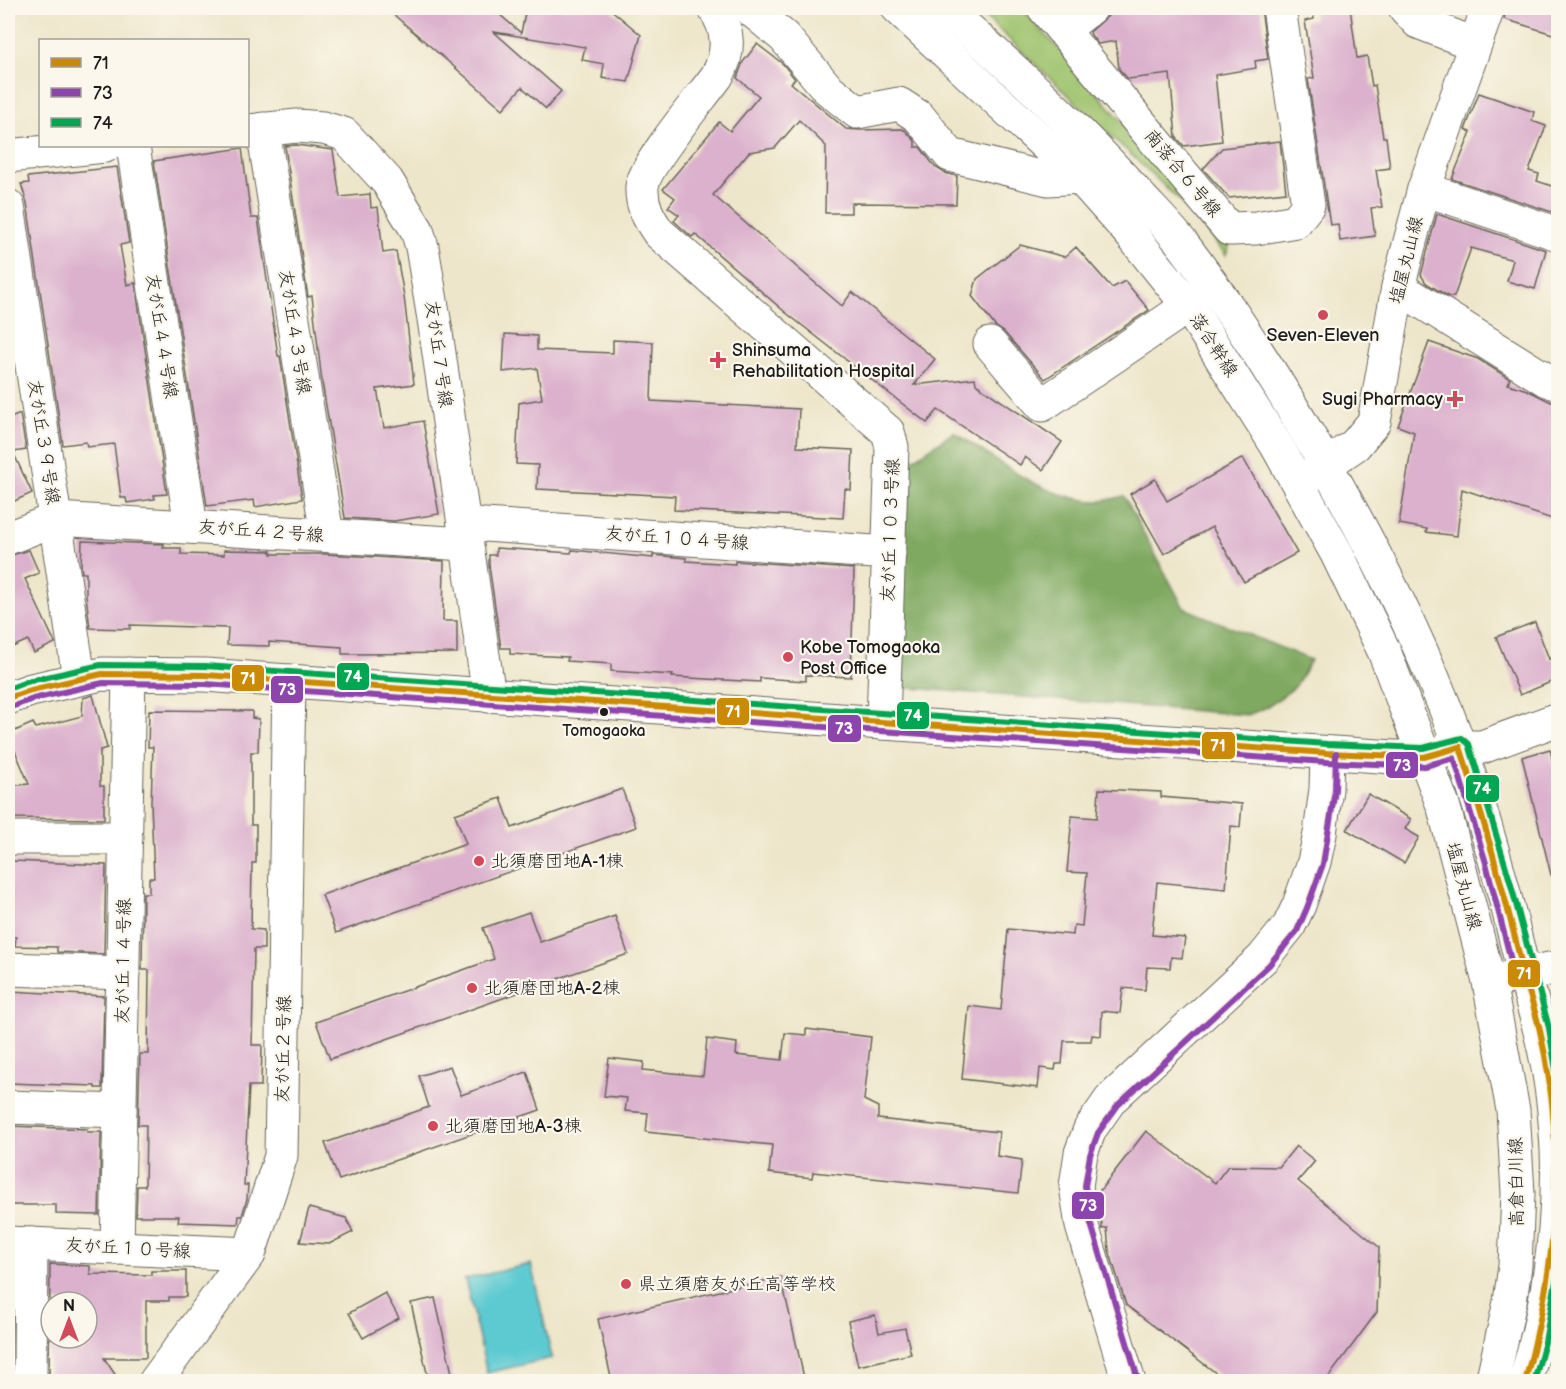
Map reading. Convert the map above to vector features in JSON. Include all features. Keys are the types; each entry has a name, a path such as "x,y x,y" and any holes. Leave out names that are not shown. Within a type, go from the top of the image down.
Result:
{"street":[{"name":"友が丘１０３号線","path":"714,8 722,20 726,34 727,51 723,65 645,175 642,185 645,211 659,233 888,432 892,447 883,723"},
{"path":"749,8 784,37 827,88 857,112 899,104 918,117 950,155 1048,179 1080,177"},
{"name":"落合幹線","path":"898,8 1080,177 1130,233 1187,304 1265,426 1336,554 1384,651 1424,757"},
{"name":"落合幹線","path":"945,8 1074,127 1130,184 1181,242 1240,323 1306,428 1374,553 1408,621 1460,747"},
{"path":"1054,18 1091,8"},
{"name":"南落合６号線","path":"1054,18 1229,229 1256,228 1296,220 1308,205 1279,8"},
{"path":"1405,8 1418,22 1474,44"},
{"name":"塩屋丸山線","path":"1297,484 1355,445 1374,422 1398,287 1424,189 1488,8"},
{"name":"友が丘７号線","path":"256,130 297,126 323,128 344,134 387,181 417,230 434,319 489,696"},
{"name":"友が丘４３号線","path":"256,130 327,535"},
{"path":"8,156 95,147"},
{"name":"友が丘４４号線","path":"133,147 191,526"},
{"path":"1424,189 1558,234"},
{"name":"友が丘３９号線","path":"8,206 21,394 56,519 79,678"},
{"path":"1398,287 1545,379 1558,384"},
{"path":"990,344 1042,405 1172,317 1187,304"},
{"path":"8,538 56,519"},
{"name":"友が丘４２号線","path":"56,519 327,535 465,537"},
{"name":"友が丘１０４号線","path":"465,537 485,525 889,553"},
{"path":"8,699 31,690 102,674 205,675 1327,753 1424,757 1460,747 1482,747 1558,719"},
{"name":"友が丘１４号線","path":"117,1248 129,674"},
{"name":"友が丘２号線","path":"155,1382 249,1254 281,1156 289,681"},
{"name":"塩屋丸山線","path":"1460,747 1487,831 1524,974"},
{"path":"1129,1382 1082,1226 1076,1186 1081,1153 1090,1129 1111,1099 1263,958 1288,926 1299,905 1314,862 1324,799 1327,753"},
{"name":"塩屋丸山線","path":"1424,757 1444,808 1489,982"},
{"path":"8,838 126,838"},
{"path":"1489,982 1558,967"},
{"path":"8,969 123,973"},
{"path":"1524,974 1542,1040 1554,1109 1557,1184 1556,1223 1546,1299 1526,1382"},
{"name":"高倉白川線","path":"1489,982 1513,1110 1518,1193 1518,1229 1510,1302 1492,1382"},
{"path":"8,1107 120,1111"},
{"path":"19,1243 30,1382"},
{"name":"友が丘１０号線","path":"19,1243 249,1254"}],"green space":[{"path":"976,8 1021,8 1075,67 1229,246 1226,255 1181,202"},
{"path":"954,432 1004,466 1039,486 1077,499 1097,501 1124,496 1184,608 1311,660 1295,687 1269,706 1248,715 899,687 901,468"}],"water":[{"path":"531,1264 552,1358 487,1373 465,1279"}],"building":[{"path":"386,8 492,8 521,33 526,8 609,8 641,35 628,82 602,78 604,64 582,60 585,47 494,32 561,91 546,109 522,87 503,109"},
{"path":"1261,8 1268,59 1255,61 1256,68 1215,75 1222,141 1184,146 1176,137 1170,74 1128,79 1119,69 1116,41 1098,44 1090,32 1108,16 1109,9"},
{"path":"1350,8 1357,58 1367,56 1372,86 1375,85 1390,168 1376,170 1382,207 1371,208 1375,236 1340,241 1338,224 1330,225 1308,79 1314,78 1305,21 1314,19 1313,12"},
{"path":"1506,8 1558,8 1558,34 1504,19"},
{"path":"757,44 783,64 795,79 791,83 846,129 902,129 906,131 915,141 915,147 920,147 935,167 957,176 956,204 851,203 851,213 825,213 826,146 799,120 775,148 749,152 713,195 842,306 852,292 935,359 914,385 975,378 976,384 1062,442 1043,470 1025,457 1020,465 938,410 927,423 785,312 695,234 692,237 674,221 679,215 668,207 675,198 663,189 719,122 730,131 759,96 737,78 743,62"},
{"path":"1479,93 1534,112 1532,121 1546,126 1529,171 1539,174 1537,181 1558,188 1558,214 1452,179 1471,132 1465,130"},
{"path":"1280,141 1286,192 1229,198 1203,169 1222,148"},
{"path":"296,145 333,150 340,197 370,194 371,208 378,207 383,253 396,251 404,296 414,384 377,389 384,428 423,421 439,514 394,521 345,518 322,382 312,296 308,297 285,146"},
{"path":"242,148 251,218 258,218 302,499 255,507 254,500 207,506 154,161"},
{"path":"117,167 129,243 120,245 127,285 135,283 167,494 154,495 155,499 127,503 126,498 121,498 114,444 87,447 86,442 63,445 27,203 21,184 29,183 28,177"},
{"path":"1437,214 1546,250 1535,289 1507,281 1513,260 1471,248 1454,297 1449,297 1426,283 1421,275"},
{"path":"1020,245 1065,257 1076,247 1112,288 1125,281 1149,310 1045,379 1004,332 995,326 972,296 977,279"},
{"path":"505,334 537,336 537,350 613,353 613,340 653,342 651,401 799,409 797,447 853,450 851,490 845,489 843,518 674,510 675,496 537,489 538,465 516,464 519,403 542,399 537,368 503,372"},
{"path":"1429,342 1478,359 1510,379 1508,384 1527,390 1551,402 1558,402 1558,521 1462,489 1457,536 1426,532 1427,529 1399,524 1414,432 1398,426"},
{"path":"20,414 26,450 13,452 32,493 8,504 8,419"},
{"path":"1243,458 1297,553 1244,582 1212,527 1164,554 1130,494 1155,479 1167,501"},
{"path":"82,541 164,544 163,548 181,548 181,554 224,555 224,550 271,551 271,554 325,554 444,561 443,621 457,621 457,653 342,654 342,647 269,642 269,646 227,645 228,628 130,625 130,629 90,628 86,573 82,573 81,565"},
{"path":"496,548 571,553 572,550 653,558 653,555 686,558 686,561 735,564 735,561 854,569 851,677 806,675 806,681 760,678 760,682 672,677 673,675 611,671 611,664 567,661 568,657 510,654 510,648 501,648 489,565 489,555 496,555"},
{"path":"29,550 39,573 25,579 55,643 34,653 28,640 8,649 8,556"},
{"path":"1535,622 1549,659 1558,656 1558,679 1520,695 1496,637"},
{"path":"93,695 107,748 100,750 100,786 104,786 104,819 8,818 8,786 29,784 8,734 33,723 36,728 82,716 83,698"},
{"path":"149,710 252,711 252,718 259,719 258,752 251,752 251,825 256,825 256,863 252,863 251,929 264,930 264,949 254,949 252,1045 262,1045 261,1086 249,1086 244,1185 248,1185 247,1199 238,1224 178,1222 179,1216 136,1216 137,1186 145,1186 146,1125 138,1125 140,1054 148,1054 149,970 142,970 143,893 149,893 149,878 154,878 151,803 153,747 148,747"},
{"path":"1550,749 1558,785 1558,874 1551,875 1522,757"},
{"name":"北須磨団地A-1棟","path":"622,789 636,827 336,933 322,895 466,844 455,814 501,798 512,828"},
{"path":"1099,789 1161,792 1161,797 1242,804 1240,827 1231,826 1226,889 1157,882 1152,935 1185,938 1182,958 1171,957 1170,968 1147,967 1145,990 1123,988 1120,1013 1102,1011 1101,1036 1092,1035 1091,1041 1064,1041 1062,1064 1056,1064 1055,1070 1040,1068 1038,1088 962,1079 969,1006 1001,1010 1008,929 1073,935 1074,925 1082,926 1087,873 1067,872 1072,816 1097,818"},
{"path":"1368,794 1411,819 1405,829 1419,837 1404,863 1347,830"},
{"path":"12,861 106,865 104,954 57,952 57,947 15,946 16,937 8,937"},
{"name":"北須磨団地A-2棟","path":"529,912 540,942 615,916 628,954 330,1059 316,1022 494,959 483,928"},
{"path":"8,991 104,996 102,1088 8,1083"},
{"path":"806,1029 871,1037 864,1100 878,1107 878,1119 999,1132 997,1156 1022,1160 1018,1193 813,1172 812,1178 769,1173 772,1145 646,1132 648,1113 625,1111 627,1098 604,1096 609,1058 644,1062 643,1070 703,1076 707,1039 737,1043 736,1055 782,1060 785,1033 806,1035"},
{"name":"北須磨団地A-3棟","path":"450,1066 461,1095 527,1072 540,1110 339,1180 325,1143 429,1107 419,1076"},
{"path":"8,1126 87,1129 87,1132 101,1132 99,1215 56,1214 56,1205 8,1205"},
{"path":"1146,1131 1215,1183 1228,1166 1279,1167 1296,1146 1315,1161 1298,1181 1379,1247 1377,1312 1325,1382 1228,1382 1126,1305 1109,1250 1107,1228 1102,1229 1098,1193"},
{"path":"309,1208 346,1218 353,1232 329,1244 300,1242"},
{"path":"50,1264 90,1266 90,1274 151,1275 151,1271 186,1271 186,1297 169,1297 169,1301 146,1301 146,1358 104,1358 120,1382 49,1382 49,1350 99,1350 99,1290 50,1290"},
{"path":"781,1277 805,1382 612,1382 598,1319"},
{"path":"385,1293 399,1318 363,1338 349,1313"},
{"path":"12,1297 11,1382 8,1382 8,1302"},
{"path":"435,1298 454,1382 429,1382 411,1303"},
{"path":"875,1315 879,1333 905,1328 911,1354 858,1366 848,1321"}],"transit line":[{"name":"74","path":"8,689 29,681 101,665 205,666 1327,744 1423,748 1462,738 1469,744 1510,881 1549,1028 1558,1082"},
{"name":"71","path":"8,698 31,690 102,674 205,675 1327,753 1424,757 1460,747"},
{"name":"73","path":"11,707 33,699 103,683 205,684 1326,762 1425,766 1454,758 1486,863 1515,976"},
{"name":"71","path":"1460,747 1493,856 1538,1023 1552,1102 1556,1191 1551,1255 1540,1319 1525,1382"},
{"name":"73","path":"1138,1379 1091,1224 1085,1186 1090,1155 1098,1133 1118,1105 1269,965 1297,931 1323,864 1335,790 1336,753"},
{"name":"74","path":"1534,1382 1545,1342 1558,1270"}],"place":[{"name":"Seven-Eleven","path":"1323,315"},
{"name":"Shinsuma Rehabilitation Hospital","path":"718,360"},
{"name":"Sugi Pharmacy","path":"1455,399"},
{"name":"Kobe Tomogaoka Post Office","path":"788,657"},
{"name":"Tomogaoka","path":"604,712"},
{"name":"北須磨団地A-1棟","path":"479,861"},
{"name":"北須磨団地A-2棟","path":"472,988"},
{"name":"北須磨団地A-3棟","path":"433,1126"},
{"name":"県立須磨友が丘高等学校","path":"626,1284"}]}
